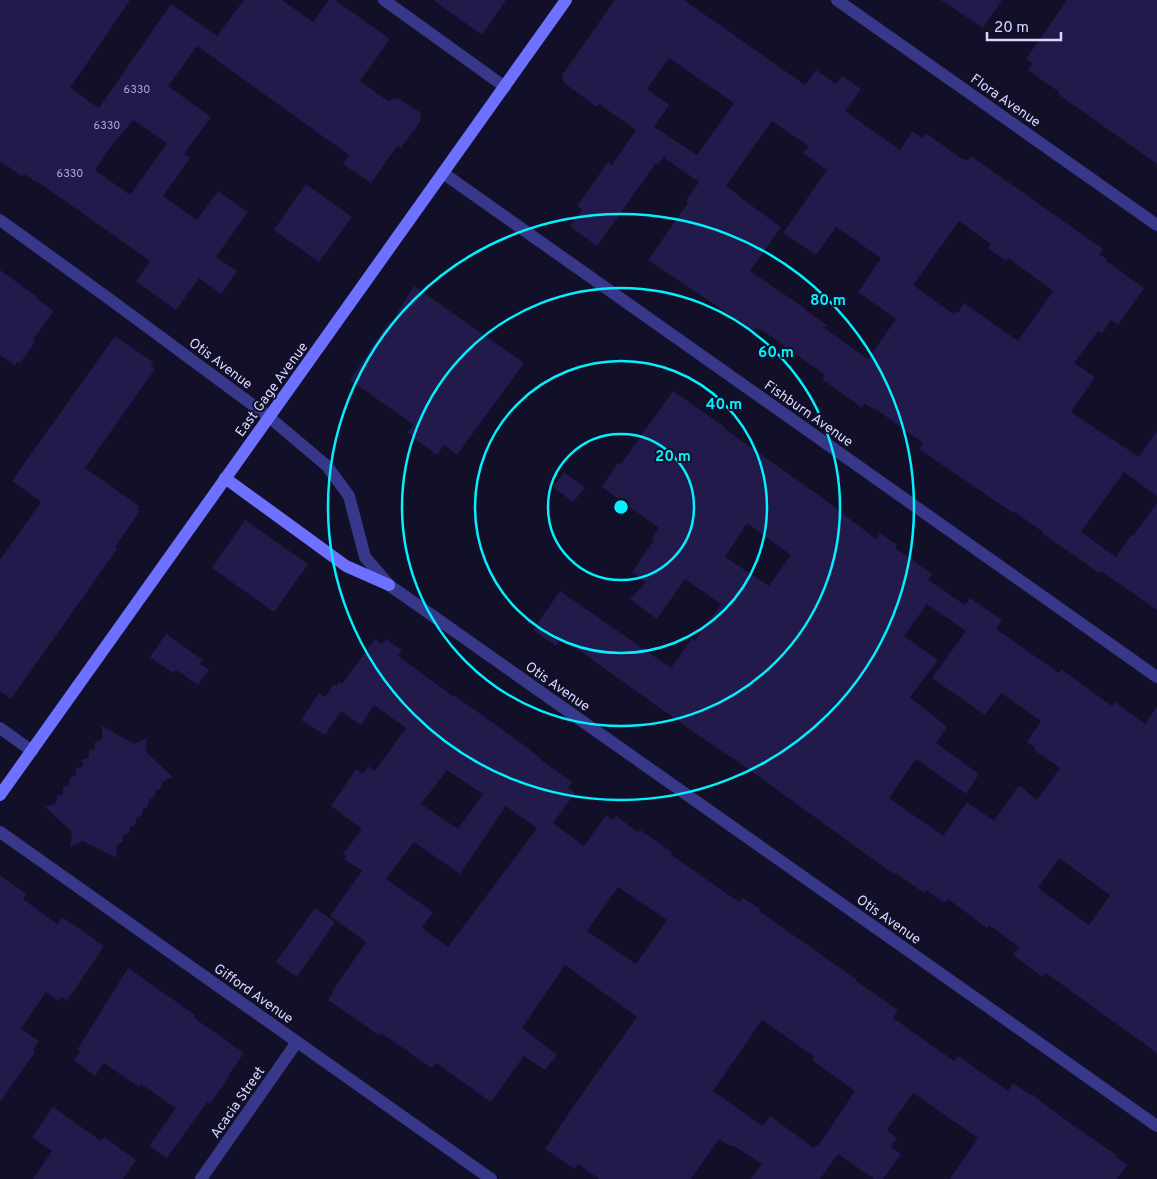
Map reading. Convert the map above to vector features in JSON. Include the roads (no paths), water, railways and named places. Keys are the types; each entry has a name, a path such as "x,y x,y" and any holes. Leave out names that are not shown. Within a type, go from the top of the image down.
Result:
{"main road":[{"name":"East Gage Avenue","path":"0,795 566,0"},
{"path":"225,478 346,566 388,585"}],"street":[{"path":"384,0 505,87"},
{"name":"Flora Avenue","path":"837,0 1157,225"},
{"name":"Fishburn Avenue","path":"443,173 1157,677"},
{"name":"Otis Avenue","path":"0,220 269,417 327,466 349,496 365,557 388,585 1157,1126"},
{"path":"0,728 32,751"},
{"name":"Gifford Avenue","path":"0,832 491,1179"},
{"name":"Acacia Street","path":"201,1179 297,1042"}]}
